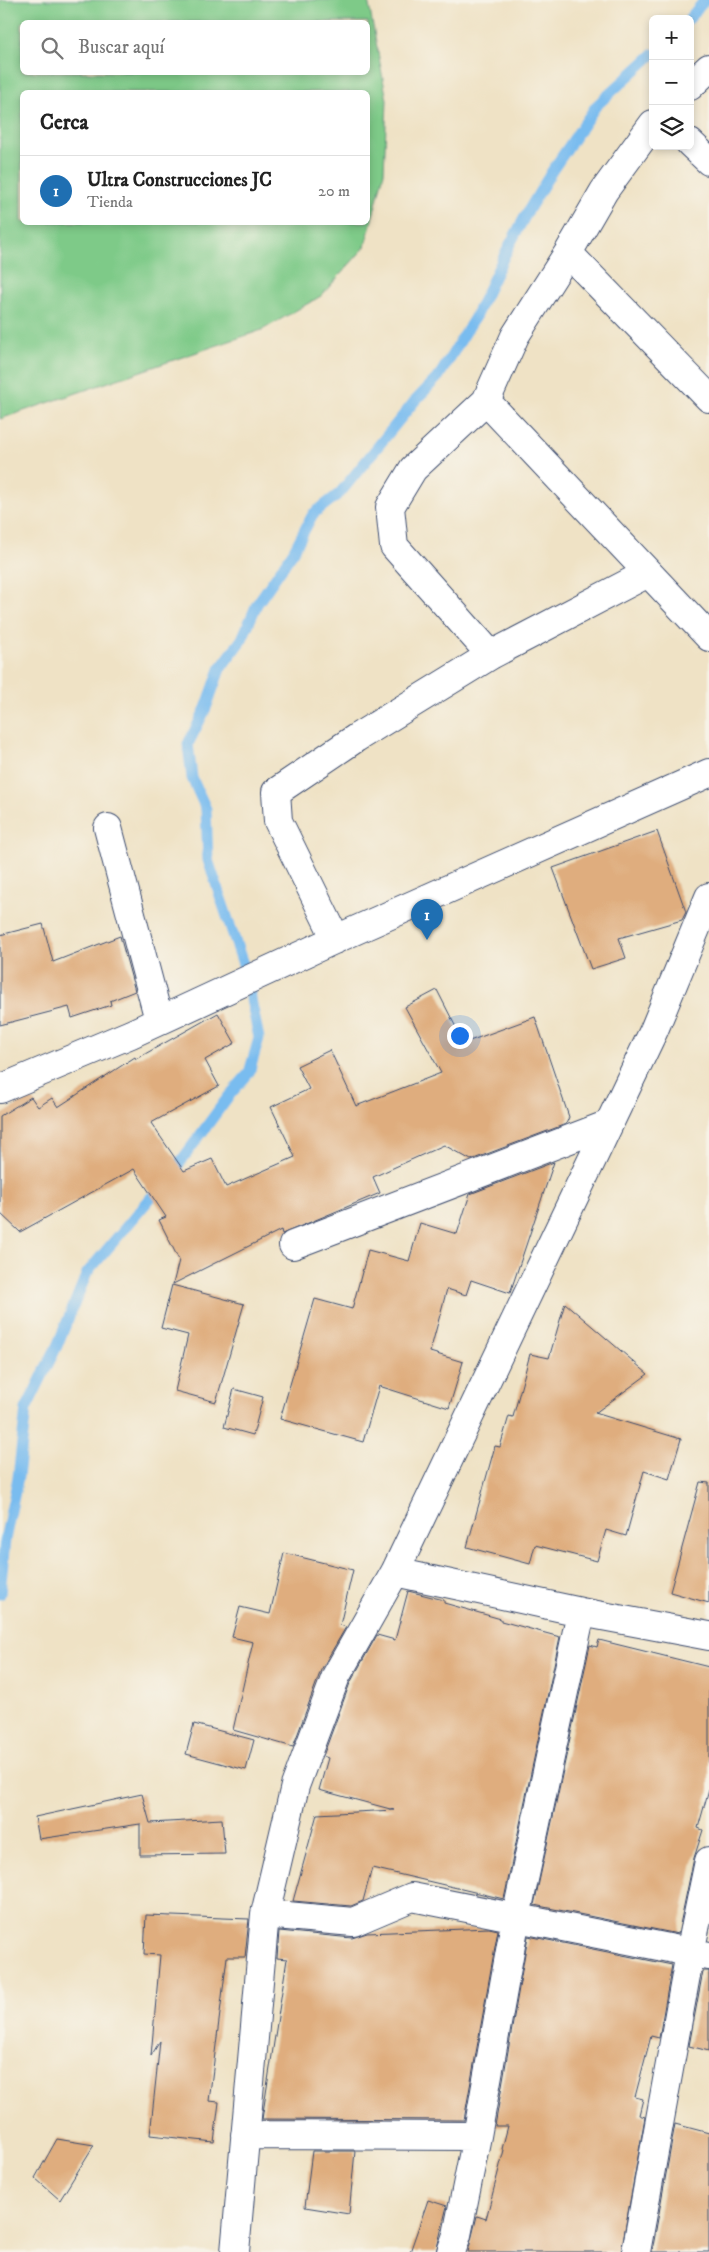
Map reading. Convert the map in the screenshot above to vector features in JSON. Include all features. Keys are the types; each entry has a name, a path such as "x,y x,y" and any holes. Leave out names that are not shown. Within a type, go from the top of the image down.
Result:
{"street":[{"path":"694,82 709,68"},
{"path":"490,655 394,546 390,507 413,469 486,401 515,336 568,253 604,190 649,129"},
{"path":"694,147 709,161"},
{"path":"568,253 709,398"},
{"path":"486,401 709,637"},
{"path":"336,939 278,821 276,792 356,738 490,655 648,573"},
{"path":"0,1089 159,1020 709,773"},
{"path":"108,828 159,1020"},
{"path":"235,2252 265,1914 295,1786 336,1676 395,1572 654,1030 709,897"},
{"path":"293,1245 609,1124"},
{"path":"395,1572 581,1612 709,1636"},
{"path":"451,2252 457,2235 478,2136 516,1917 581,1612"},
{"path":"636,2252 700,1954 709,1861"},
{"path":"265,1914 353,1922 412,1897 700,1954"},
{"path":"245,2136 478,2136"}],"green space":[{"path":"0,0 368,0 387,100 384,173 365,247 321,296 262,330 0,419"}],"building":[{"path":"657,831 686,912 682,920 619,938 626,958 591,969 553,868"},
{"path":"43,924 53,962 120,936 135,991 110,1001 111,1005 72,1018 69,1007 0,1025 0,935"},
{"path":"437,990 464,1043 535,1017 569,1117 566,1124 471,1160 444,1145 373,1177 380,1193 282,1234 281,1230 173,1284 179,1260 159,1220 166,1217 134,1169 20,1232 0,1213 0,1116 31,1097 38,1107 52,1098 58,1107 135,1057 136,1059 218,1013 235,1043 205,1060 219,1086 151,1123 184,1171 212,1159 226,1187 295,1157 271,1107 309,1089 297,1066 330,1050 356,1106 441,1073 405,1007"},
{"path":"554,1162 510,1293 471,1280 466,1295 447,1289 430,1352 463,1362 449,1408 379,1386 363,1442 280,1419 315,1299 352,1309 368,1250 409,1261 420,1223 457,1234 470,1194"},
{"path":"172,1285 244,1304 216,1402 175,1391 188,1335 161,1328"},
{"path":"565,1303 648,1374 595,1413 681,1439 669,1479 644,1471 626,1536 606,1530 597,1561 535,1545 530,1564 467,1547 495,1446 500,1447 509,1416 513,1417 530,1354 549,1358"},
{"path":"234,1389 263,1397 253,1435 224,1427"},
{"path":"700,1482 709,1483 709,1603 670,1592"},
{"path":"284,1553 353,1570 340,1625 346,1627 321,1670 293,1747 233,1730 253,1642 232,1637 240,1607 270,1614"},
{"path":"408,1591 444,1600 444,1603 560,1637 504,1899 372,1868 363,1901 351,1906 293,1901 317,1814 394,1810 319,1790 328,1758 323,1756 350,1683 377,1635 395,1640"},
{"path":"599,1640 709,1667 709,1789 698,1828 703,1830 694,1858 678,1934 534,1905 590,1645 597,1647"},
{"path":"194,1724 254,1740 246,1770 186,1754"},
{"path":"142,1794 150,1823 222,1819 225,1854 140,1855 140,1824 39,1839 35,1817"},
{"path":"146,1915 249,1919 245,1957 227,1957 209,2101 219,2102 214,2142 150,2135 160,2041 151,2056 160,1955 144,1954"},
{"path":"489,1928 498,1930 464,2120 262,2119 287,1959 277,1958 279,1931 352,1938 367,1933"},
{"path":"528,1936 672,1965 659,2038 651,2036 635,2097 643,2099 639,2115 645,2117 621,2252 468,2252 477,2216 486,2219 504,2150 502,2149 508,2126 495,2126"},
{"path":"703,1971 709,1971 709,2051 689,2046"},
{"path":"675,2124 709,2133 709,2252 652,2252"},
{"path":"57,2139 94,2145 60,2200 35,2178"},
{"path":"312,2151 355,2151 349,2214 305,2207"},
{"path":"428,2200 447,2206 436,2252 410,2252"}],"waterway":[{"path":"692,15 705,0"},
{"path":"0,1594 5,1540 18,1477 26,1409 57,1346 87,1273 176,1168 228,1097 249,1073 259,1038 245,970 208,860 206,809 192,778 188,744 206,708 220,669 242,639 257,604 293,552 313,514 340,493 414,402 439,376 475,317 509,246 552,171 596,106 649,58"}],"place":[{"name":"Ultra Construcciones JC","path":"427,940"}]}
